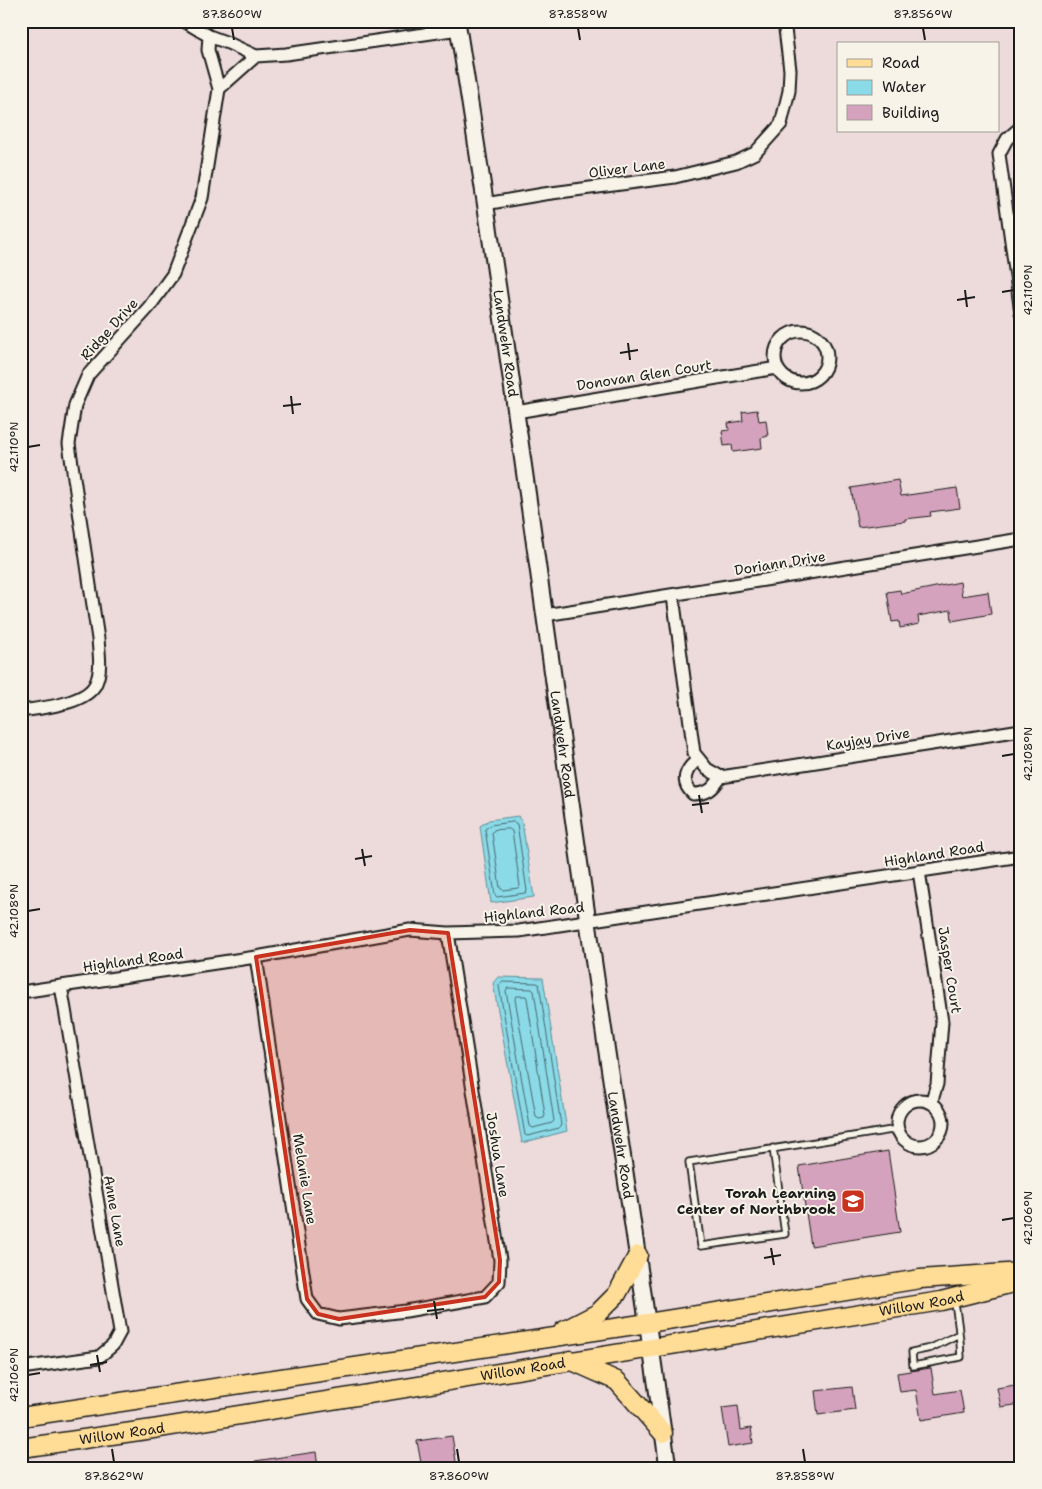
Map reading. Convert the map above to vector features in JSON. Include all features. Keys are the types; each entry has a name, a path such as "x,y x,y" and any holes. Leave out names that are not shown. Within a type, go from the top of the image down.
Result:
{"main road":[{"name":"Landwehr Road","path":"458,25 516,412 668,1468"},
{"path":"550,1337 598,1313 617,1294 638,1255"},
{"name":"Willow Road","path":"21,1417 648,1323 920,1279 1021,1272"},
{"name":"Willow Road","path":"21,1448 153,1429 954,1297 1021,1280"},
{"path":"570,1360 617,1381 663,1433"}],"street":[{"path":"184,21 208,36 256,56 286,54 458,25"},
{"name":"Oliver Lane","path":"485,204 544,194 675,177 736,162 755,154 781,124 789,91 790,70 784,21"},
{"path":"208,36 208,50 219,89 256,56"},
{"name":"Ridge Drive","path":"21,711 48,708 79,699 96,684 100,666 98,640 69,444 75,405 88,375 149,306 173,274 202,198 219,89"},
{"path":"1021,128 1007,139 999,154 1021,313"},
{"path":"808,332 816,336 826,349 828,357 823,372 811,382 795,383 788,380 777,368 775,360 779,344 784,337 792,333 808,332"},
{"name":"Donovan Glen Court","path":"516,412 777,368"},
{"name":"Doriann Drive","path":"545,615 672,596 1021,538"},
{"path":"672,596 694,753 708,769 720,776 714,787 709,791 693,794 685,782 686,774 690,766 699,759"},
{"name":"Kayjay Drive","path":"720,776 1021,730"},
{"name":"Highland Road","path":"21,992 256,957 410,930 448,933 519,931 1021,856"},
{"name":"Jasper Court","path":"919,871 942,1022 938,1084 931,1102"},
{"name":"Joshua Lane","path":"406,1311 485,1297 499,1282 500,1260 448,933"},
{"name":"Melanie Lane","path":"256,957 307,1299 318,1314 338,1320 406,1311"},
{"name":"Anne Lane","path":"21,1368 98,1357 113,1345 120,1332 61,986"},
{"path":"918,1100 931,1102 941,1113 943,1120 942,1128 934,1141 920,1146 906,1141 898,1129 898,1116 906,1105 918,1100"}],"lane":[{"path":"773,1148 785,1234 700,1246 689,1162 773,1148 898,1129"},
{"path":"954,1297 959,1334 961,1357 913,1366 912,1352 931,1348 959,1334"}],"highlighted area":[{"path":"410,930 448,933 500,1260 499,1282 485,1297 339,1319 318,1314 307,1299 256,957"}],"water":[{"path":"518,816 522,822 534,897 491,903 480,826 489,820"},
{"path":"498,977 543,978 567,1131 522,1143 493,983"}],"building":[{"path":"757,410 759,421 766,420 768,436 761,438 762,448 733,452 732,445 724,446 722,431 729,430 728,423 743,421 742,412"},
{"path":"898,480 901,496 957,488 960,508 930,512 931,516 905,519 905,521 858,527 851,488"},
{"path":"960,582 962,596 988,592 991,614 952,621 951,610 918,616 919,624 900,628 899,621 892,622 887,592 900,590 901,594"},
{"path":"888,1151 900,1232 811,1246 799,1166"},
{"path":"931,1368 935,1394 960,1390 964,1413 921,1420 916,1390 900,1392 897,1373"},
{"path":"1021,1384 1021,1404 1001,1407 997,1388"},
{"path":"852,1387 855,1410 818,1415 815,1391"},
{"path":"738,1406 741,1430 751,1428 753,1443 728,1447 722,1408"},
{"path":"452,1436 457,1468 422,1468 417,1441"},
{"path":"316,1452 318,1468 255,1468 255,1461"}],"place":[{"name":"Torah Learning Center of Northbrook","path":"853,1201"}]}
